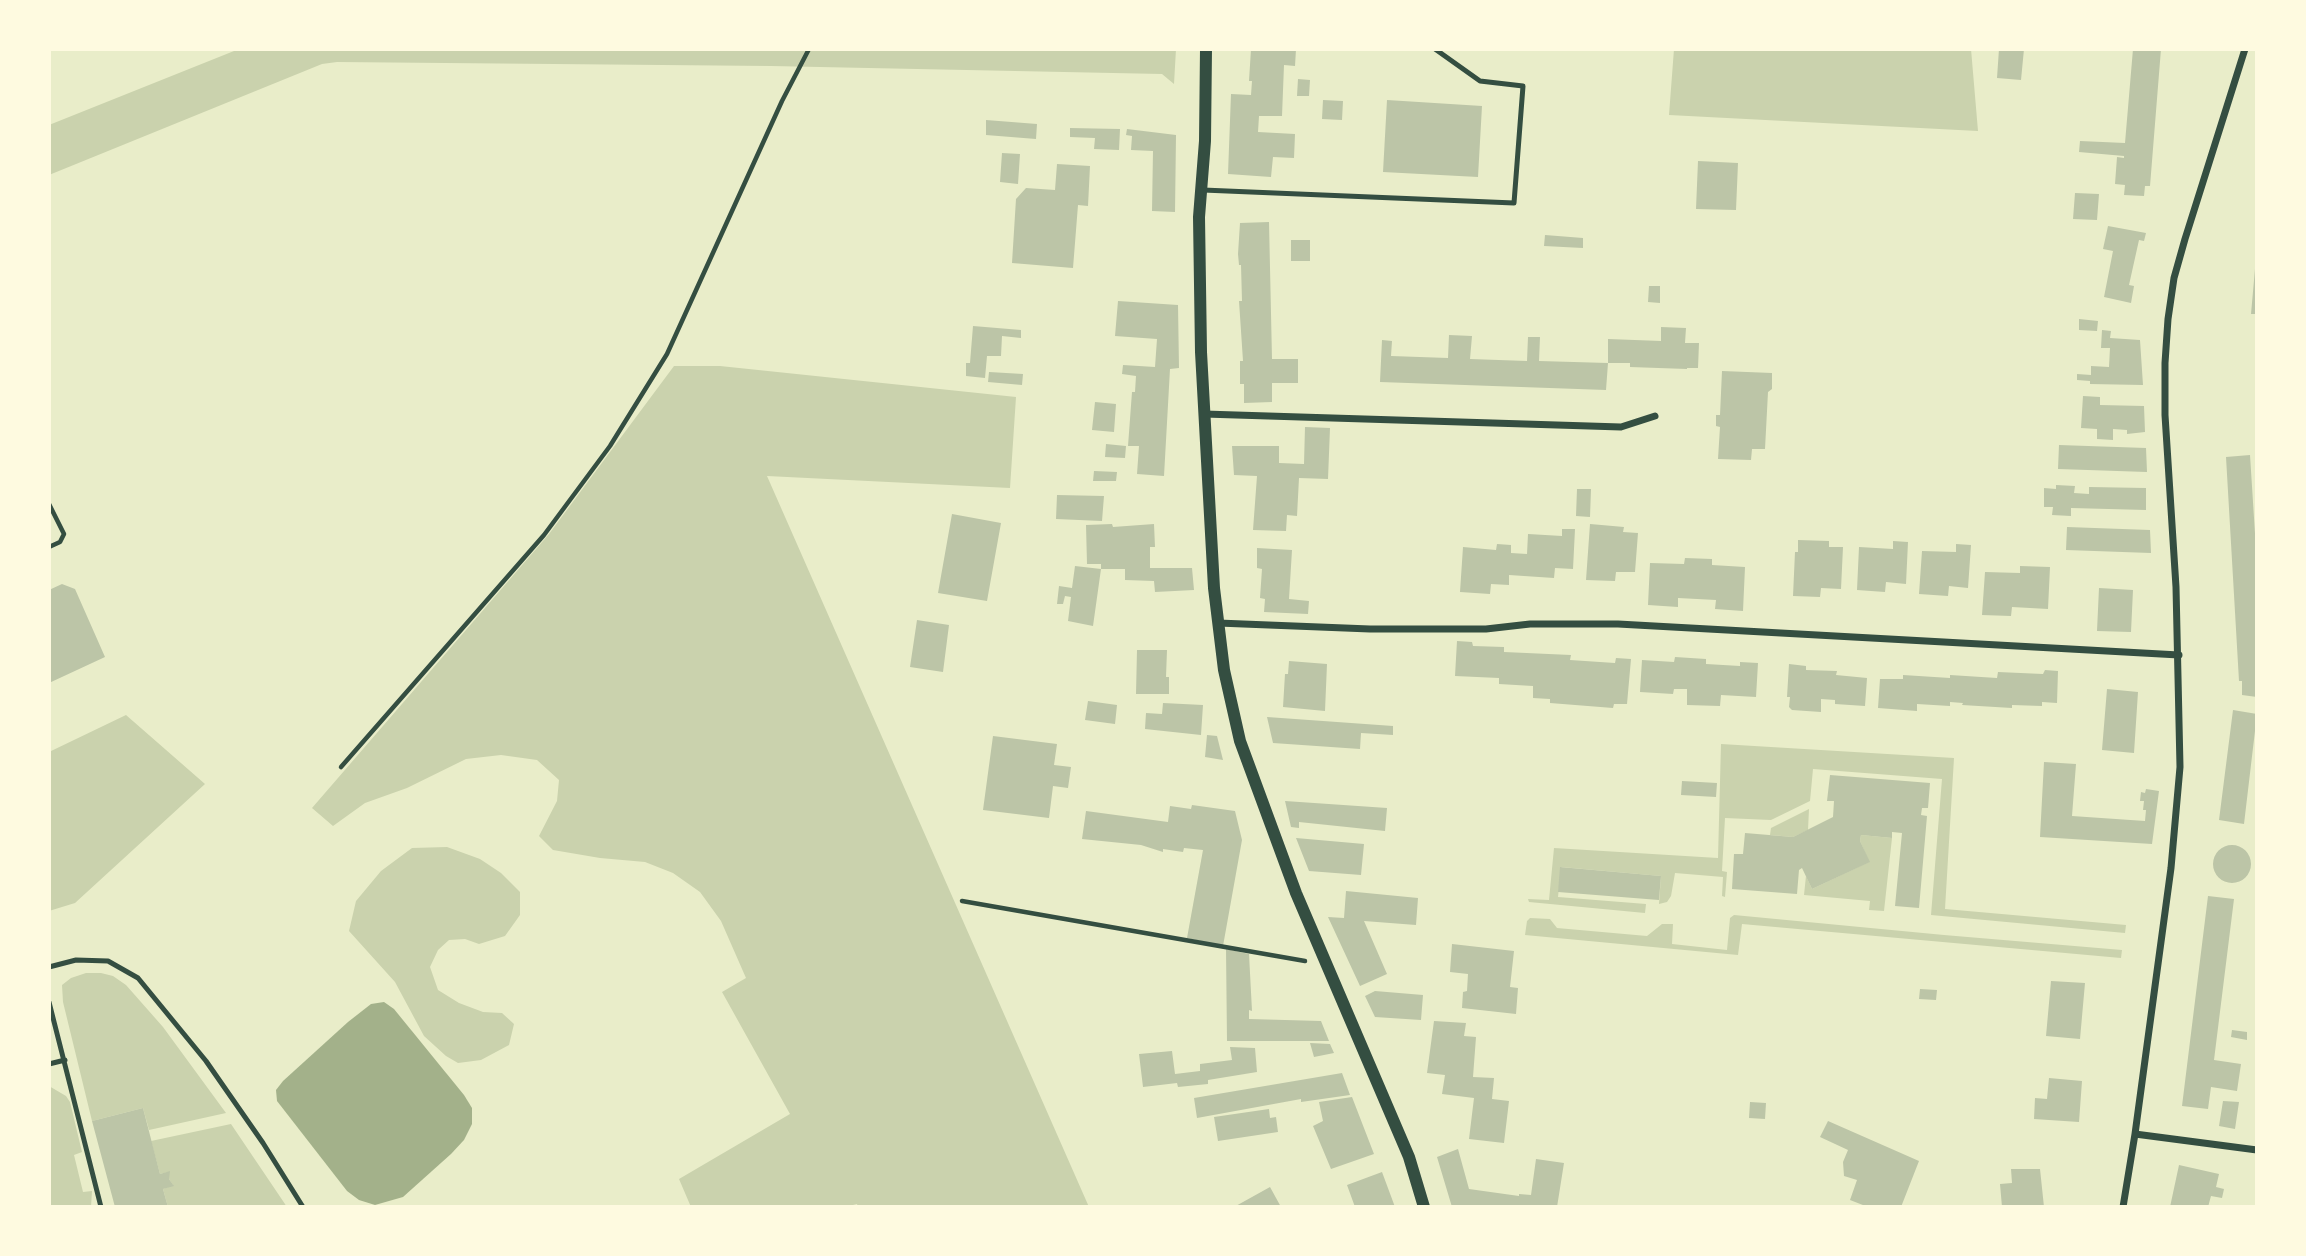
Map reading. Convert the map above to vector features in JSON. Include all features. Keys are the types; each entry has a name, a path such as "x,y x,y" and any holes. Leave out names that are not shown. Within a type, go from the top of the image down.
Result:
{"street":[{"path":"1206,49 1205,131 1198,249 1203,414 1224,670 1240,741 1296,893 1409,1157 1424,1207"},
{"path":"2123,1207 2178,807 2181,730 2179,654 2165,415 2168,319 2174,278 2185,239 2245,49"},
{"path":"1203,414 1621,427 1655,416"},
{"path":"1218,622 1370,629 1486,629 1530,624 1618,624 2179,654"},
{"path":"2135,1134 2257,1150"}],"lane":[{"path":"1200,190 1514,203 1523,86 1479,81 1434,49"},
{"path":"49,967 76,960 108,961 138,978 206,1061 303,1207"},
{"path":"49,1002 101,1207"},
{"path":"49,1064 65,1060"}],"path":[{"path":"341,766 544,535 610,446 667,354 782,101 809,49"},
{"path":"49,504 64,534 60,542 49,548"},
{"path":"962,901 1326,964"}],"shaded area":[{"path":"239,49 1176,49 1174,84 1162,74 771,66 337,62 322,64 49,175 49,125"},
{"path":"1674,49 1971,49 1978,131 1669,115"},
{"path":"674,366 720,366 1016,397 1010,488 767,476 1089,1207 858,1207 857,1204 845,1207 691,1207 679,1179 790,1114 722,992 746,978 721,921 700,892 673,873 645,862 553,850 539,836 557,801 559,780 537,760 501,755 466,759 407,788 365,803 333,826 312,808 549,534"},
{"path":"126,715 205,784 75,903 49,911 49,752"},
{"path":"1721,744 1954,758 1945,909 2126,925 2125,933 1931,915 1942,779 1813,769 1810,801 1771,820 1725,818 1722,871 1727,872 1725,897 1722,896 1723,877 1675,873 1671,896 1667,902 1659,904 1661,876 1561,867 1558,897 1646,904 1645,913 1529,902 1528,899 1549,900 1554,848 1718,858"},
{"path":"1809,809 1808,830 1793,837 1770,835 1771,828"},
{"path":"1861,835 1892,838 1884,911 1869,910 1870,901 1804,895 1806,876 1812,889 1869,862 1860,841"},
{"path":"447,847 480,859 501,873 520,892 520,915 505,936 479,944 465,939 449,940 438,950 430,967 438,990 459,1003 483,1012 502,1013 514,1024 509,1045 481,1060 458,1063 424,1036 395,982 349,931 356,901 381,871 412,848"},
{"path":"1734,915 2122,950 2121,958 1742,924 1738,955 1525,935 1530,918 1550,919 1557,928 1647,936 1662,924 1673,924 1672,944 1727,950 1730,918"},
{"path":"86,973 113,976 126,985 163,1027 226,1113 149,1130 143,1108 92,1121 63,1002 62,985 71,978"},
{"path":"384,1002 394,1009 464,1095 472,1108 472,1124 464,1140 451,1154 403,1197 375,1205 359,1200 347,1191 277,1101 276,1090 348,1022 371,1004"},
{"path":"49,1086 66,1096 70,1102 82,1152 74,1155 83,1192 92,1191 91,1207 49,1207"},
{"path":"231,1124 287,1207 168,1207 163,1189 173,1185 169,1172 160,1174 151,1141"}],"building":[{"path":"1251,49 1296,49 1295,66 1284,65 1282,116 1259,116 1258,132 1295,134 1294,158 1273,157 1271,177 1228,174 1231,94 1251,95"},
{"path":"1999,49 2024,49 2021,80 1997,78"},
{"path":"2133,49 2161,49 2150,186 2145,186 2144,196 2124,195 2125,185 2115,184 2117,157 2124,156 2079,152 2080,141 2125,143"},
{"path":"1298,79 1310,80 1309,96 1297,96"},
{"path":"1323,100 1343,101 1342,120 1322,119"},
{"path":"1387,100 1482,106 1478,177 1383,172"},
{"path":"986,120 1037,124 1036,139 986,135"},
{"path":"1070,128 1120,129 1119,150 1094,149 1095,138 1070,137"},
{"path":"1127,129 1176,135 1175,212 1152,211 1153,151 1131,150 1132,136 1126,135"},
{"path":"1002,153 1020,154 1018,184 1000,182"},
{"path":"1698,161 1738,163 1736,210 1696,209"},
{"path":"1057,164 1090,166 1088,206 1078,205 1073,268 1012,263 1016,199 1026,188 1055,190"},
{"path":"2075,193 2099,194 2097,220 2073,219"},
{"path":"1269,222 1272,359 1298,359 1298,383 1272,383 1272,402 1244,403 1244,384 1240,384 1240,361 1243,361 1239,301 1242,301 1238,254 1240,223"},
{"path":"2108,226 2146,233 2144,241 2139,240 2129,285 2134,286 2131,303 2104,297 2113,251 2103,249"},
{"path":"1545,235 1583,238 1583,248 1544,246"},
{"path":"1291,240 1310,240 1310,261 1291,261"},
{"path":"2255,269 2257,314 2251,314"},
{"path":"1649,286 1660,286 1660,303 1648,302"},
{"path":"1118,301 1178,305 1179,368 1170,369 1164,476 1137,474 1139,446 1128,446 1132,392 1135,392 1136,376 1122,374 1123,365 1155,367 1157,339 1115,336"},
{"path":"2079,319 2098,321 2097,331 2079,330"},
{"path":"973,326 1021,330 1021,338 1002,336 1001,356 987,356 985,378 966,376 966,363 970,363"},
{"path":"1661,327 1686,328 1685,343 1699,343 1698,368 1630,367 1630,363 1608,363 1608,339 1661,341"},
{"path":"2102,330 2111,331 2110,338 2140,340 2143,385 2090,384 2090,381 2077,380 2077,374 2091,375 2091,366 2109,367 2110,348 2101,348"},
{"path":"1449,335 1472,336 1470,359 1527,361 1528,337 1540,337 1539,361 1608,363 1606,390 1380,382 1382,340 1392,341 1391,356 1448,358"},
{"path":"1722,371 1772,373 1772,389 1768,392 1765,449 1752,449 1751,460 1718,459 1720,427 1716,426 1716,415 1720,415"},
{"path":"989,372 1023,374 1022,385 988,382"},
{"path":"2083,396 2100,397 2100,405 2144,406 2145,432 2127,434 2127,430 2113,429 2113,440 2097,439 2097,429 2081,428"},
{"path":"1095,402 1116,404 1114,432 1092,430"},
{"path":"1305,427 1330,428 1328,479 1299,478 1297,516 1287,515 1286,531 1253,530 1257,476 1234,475 1232,446 1279,446 1279,463 1304,464"},
{"path":"1106,444 1126,446 1125,458 1105,457"},
{"path":"2059,445 2146,448 2147,472 2058,469"},
{"path":"2250,455 2257,565 2257,697 2242,695 2242,681 2239,681 2226,457"},
{"path":"1094,471 1117,472 1116,481 1093,481"},
{"path":"2056,485 2075,486 2074,493 2089,494 2089,487 2146,488 2146,510 2071,508 2071,516 2052,515 2053,507 2044,507 2044,488 2056,489"},
{"path":"1577,489 1591,489 1590,517 1576,516"},
{"path":"1057,495 1104,496 1102,521 1056,519"},
{"path":"952,514 1001,523 987,601 938,593"},
{"path":"1112,524 1113,527 1154,524 1155,547 1150,547 1150,568 1192,568 1194,590 1155,592 1154,581 1125,580 1125,569 1101,569 1101,564 1087,564 1086,525"},
{"path":"1590,524 1624,527 1623,532 1638,533 1635,572 1616,572 1615,581 1586,580"},
{"path":"2067,527 2150,530 2151,553 2066,550"},
{"path":"1562,529 1575,529 1573,569 1555,568 1554,578 1509,575 1509,585 1491,584 1490,594 1460,592 1463,547 1496,550 1497,544 1511,545 1511,553 1527,554 1528,534 1562,536"},
{"path":"1798,540 1829,541 1829,547 1843,547 1841,589 1821,588 1820,597 1793,596"},
{"path":"1893,541 1908,542 1906,584 1886,582 1885,592 1857,590 1859,547 1893,549"},
{"path":"1956,544 1971,545 1968,588 1949,586 1948,596 1919,594 1922,551 1956,552"},
{"path":"1257,548 1292,550 1289,599 1309,601 1308,614 1264,612 1265,599 1260,598 1262,569 1257,568"},
{"path":"1685,558 1712,559 1712,565 1745,567 1743,611 1715,609 1716,600 1678,598 1678,607 1648,605 1650,563 1684,564"},
{"path":"1075,566 1101,569 1093,626 1068,621 1071,597 1065,596 1063,604 1057,604 1059,586 1072,588"},
{"path":"2020,566 2050,567 2048,609 2012,607 2011,616 1982,615 1985,572 2020,573"},
{"path":"62,584 75,589 105,657 49,683 49,590"},
{"path":"2099,588 2133,590 2131,632 2097,631"},
{"path":"917,620 949,625 943,672 910,667"},
{"path":"1457,641 1472,642 1473,646 1504,647 1504,652 1571,655 1570,660 1615,663 1616,658 1631,659 1627,704 1614,704 1613,708 1550,703 1550,699 1533,698 1533,686 1499,684 1499,678 1455,676"},
{"path":"1137,650 1167,650 1166,677 1169,677 1169,694 1136,694"},
{"path":"1675,657 1706,659 1706,664 1740,666 1740,662 1758,663 1756,697 1721,695 1720,706 1687,705 1687,689 1674,689 1673,694 1640,692 1642,660 1674,662"},
{"path":"1289,661 1327,664 1325,711 1283,707 1285,674 1288,674"},
{"path":"1789,664 1806,666 1806,670 1837,671 1836,675 1867,678 1865,706 1835,704 1835,700 1821,699 1821,712 1792,710 1789,707 1790,697 1787,697"},
{"path":"2045,670 2058,671 2057,703 2042,702 2042,706 2012,705 2012,708 1950,702 1950,706 1917,704 1917,711 1878,708 1880,679 1903,679 1903,675 1997,678 1998,672 2043,674"},
{"path":"2107,689 2138,692 2134,753 2102,750"},
{"path":"1088,701 1117,705 1115,724 1085,720"},
{"path":"1163,703 1203,705 1201,735 1145,729 1146,713 1162,714"},
{"path":"2233,710 2257,714 2244,824 2219,820"},
{"path":"1267,717 1393,726 1393,735 1361,733 1360,749 1273,743"},
{"path":"1207,735 1217,736 1223,760 1205,757"},
{"path":"993,736 1057,744 1054,765 1071,767 1068,788 1053,786 1049,818 983,810"},
{"path":"2044,762 2076,764 2072,816 2145,821 2146,810 2143,810 2144,801 2140,801 2141,792 2145,793 2146,789 2159,791 2152,844 2040,837"},
{"path":"1830,775 1930,783 1928,808 1922,808 1921,815 1927,816 1919,908 1895,906 1902,833 1892,832 1892,838 1861,835 1860,841 1870,862 1812,889 1802,868 1799,870 1797,894 1732,889 1734,854 1743,854 1745,833 1793,837 1833,817 1834,801 1827,801"},
{"path":"1682,781 1717,783 1716,797 1681,795"},
{"path":"1285,801 1387,808 1385,831 1299,822 1299,828 1291,827"},
{"path":"1192,805 1235,811 1242,840 1223,946 1187,938 1203,850 1184,848 1183,852 1163,849 1163,852 1141,845 1082,839 1086,811 1168,822 1170,806 1191,809"},
{"path":"1296,838 1364,844 1361,875 1309,871"},
{"path":"2232,845 2245,851 2251,864 2245,877 2232,883 2219,877 2213,864 2219,851"},
{"path":"1560,867 1661,876 1659,900 1558,892"},
{"path":"1346,891 1418,898 1416,925 1364,921 1387,974 1360,986 1328,917 1344,918"},
{"path":"2208,896 2234,899 2214,1060 2241,1064 2237,1091 2211,1087 2208,1109 2182,1106"},
{"path":"1452,944 1514,951 1510,987 1518,988 1516,1014 1462,1008 1468,974 1450,972"},
{"path":"1226,949 1249,954 1252,1011 1249,1010 1249,1019 1321,1021 1329,1041 1227,1041"},
{"path":"2051,981 2085,983 2080,1039 2046,1036"},
{"path":"1920,989 1937,990 1936,1000 1919,999"},
{"path":"1375,991 1423,995 1421,1020 1375,1017 1365,996"},
{"path":"1434,1021 1466,1023 1464,1036 1476,1037 1473,1077 1494,1078 1492,1099 1509,1101 1504,1143 1469,1139 1474,1098 1442,1094 1445,1075 1427,1073"},
{"path":"2232,1030 2247,1032 2247,1040 2231,1037"},
{"path":"1310,1043 1330,1044 1334,1053 1314,1057"},
{"path":"1230,1047 1255,1048 1257,1072 1208,1080 1208,1084 1178,1087 1177,1083 1143,1087 1139,1054 1172,1051 1175,1074 1200,1071 1200,1064 1232,1060"},
{"path":"1342,1073 1350,1095 1301,1102 1301,1099 1197,1118 1194,1098"},
{"path":"2049,1078 2082,1081 2079,1122 2034,1119 2035,1098 2047,1099"},
{"path":"1352,1097 1374,1154 1331,1169 1313,1126 1323,1121 1319,1102"},
{"path":"2223,1101 2239,1102 2235,1129 2219,1126"},
{"path":"1750,1102 1766,1103 1765,1119 1749,1118"},
{"path":"143,1108 160,1174 170,1171 169,1179 174,1186 163,1189 168,1207 115,1207 92,1121"},
{"path":"1269,1109 1270,1118 1276,1117 1278,1132 1218,1141 1214,1117"},
{"path":"1828,1121 1919,1161 1901,1207 1868,1207 1850,1200 1857,1180 1844,1176 1843,1162 1848,1150 1820,1137"},
{"path":"1458,1149 1469,1189 1519,1196 1531,1195 1536,1159 1564,1163 1557,1207 1452,1207 1437,1157"},
{"path":"2179,1165 2219,1174 2216,1187 2224,1189 2222,1198 2211,1196 2208,1207 2170,1207"},
{"path":"2011,1169 2040,1169 2044,1207 2002,1207 2000,1184 2012,1183"},
{"path":"1382,1172 1395,1207 1355,1207 1347,1185"},
{"path":"1270,1187 1281,1207 1234,1207"}]}
